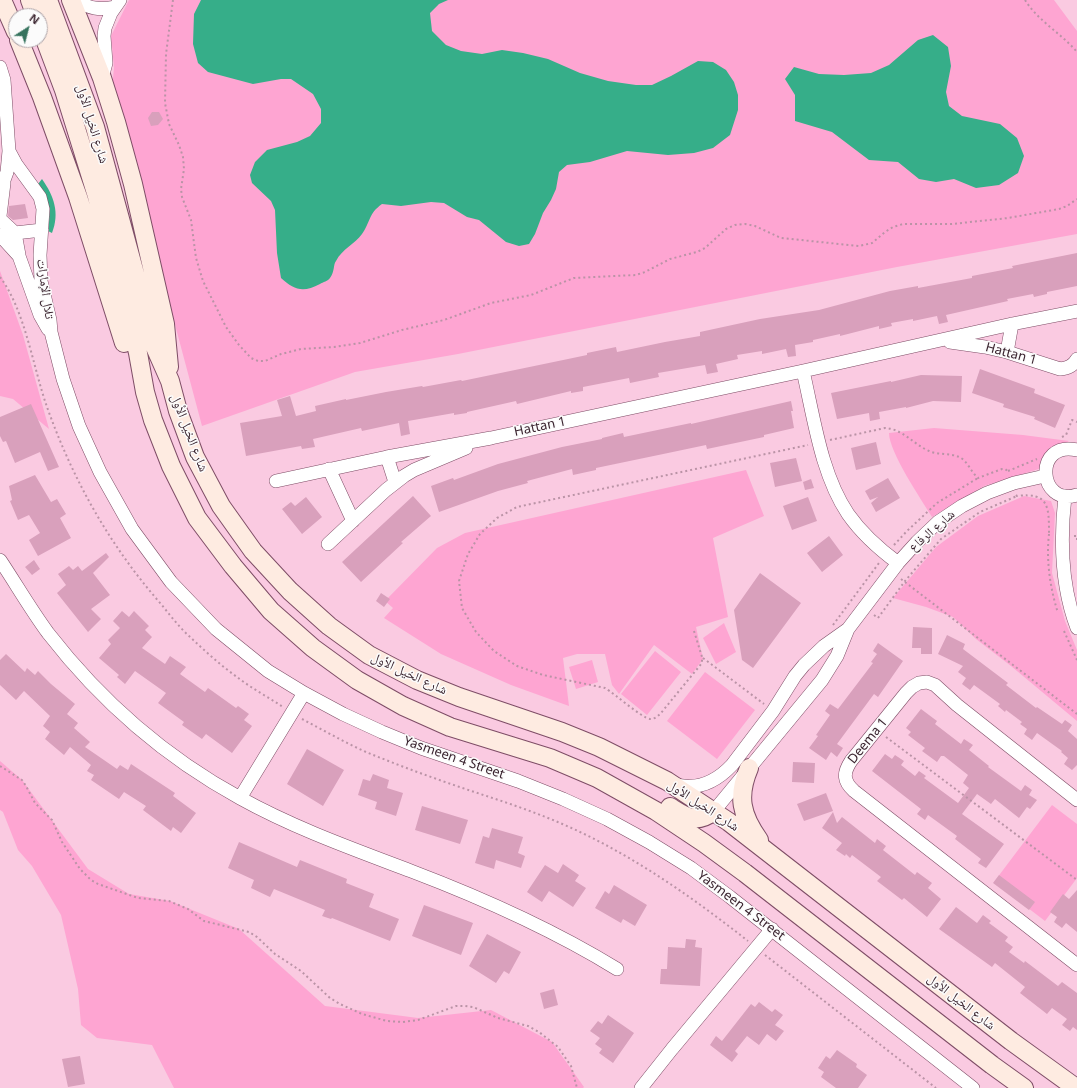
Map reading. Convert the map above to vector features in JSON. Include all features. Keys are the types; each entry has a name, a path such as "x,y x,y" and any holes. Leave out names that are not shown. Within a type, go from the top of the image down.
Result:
{"main road":[{"path":"2,0 8,14"},
{"name":"شارع الخيل الأول","path":"48,0 94,128 156,347 170,381 178,411 195,457 221,506 258,557 290,591 329,626 369,655 416,680 459,697 562,732 599,747 667,782 714,811 1011,1041 1076,1088"},
{"path":"71,0 102,78 134,184 165,324 170,381"},
{"name":"شارع الخيل الأول","path":"48,47 64,90 96,193 136,347 145,392 153,420 171,466 197,518 233,566 271,611 313,648 357,680 403,706 450,726 550,758 597,778 620,789 685,830 746,873 1024,1088"},
{"path":"22,48 45,104 78,197 128,356 145,392"},
{"path":"749,768 742,789 744,811 747,821 764,849"},
{"path":"620,789 628,788 645,792 688,818 702,818 714,811"}],"street":[{"path":"76,0 95,9 105,9 118,3"},
{"path":"102,78 106,63 104,36 105,28 107,20 118,3"},
{"name":"تلال الإمارات","path":"0,67 4,80 9,151 9,161 2,186 0,218 14,233 19,256 40,315 51,332"},
{"name":"تلال الإمارات","path":"9,151 16,164 40,197 43,210 40,268 41,281 50,320 51,332"},
{"path":"0,235 42,230"},
{"name":"تلال الإمارات","path":"0,235 19,256"},
{"name":"Hattan 1","path":"276,481 388,457 491,438 803,371 1012,324 1077,312"},
{"path":"1007,352 1012,324"},
{"name":"Yasmeen 4 Street","path":"51,332 63,380 79,426 100,472 132,529 171,582 216,629 268,671 343,714 421,748 518,781 563,799 650,842 691,868 772,929 973,1088"},
{"name":"Hattan 1","path":"940,340 1007,352 1060,369 1072,365 1077,359"},
{"path":"803,371 827,472 836,494 848,514 862,532 886,554 895,568"},
{"path":"328,544 395,482 414,470 491,438"},
{"path":"1077,449 1065,449 1054,454 1049,460 1045,476 1047,483 1058,494 1071,496 1062,534 1062,562 1066,590 1077,628"},
{"path":"388,457 395,482"},
{"path":"329,469 353,521"},
{"name":"شارع الرفاع","path":"714,811 822,680 837,656 848,629 917,542 938,522 962,506 987,493 1014,483 1045,476"},
{"path":"0,560 47,632 80,671 116,708 161,746 196,772 240,798 315,834 480,899 521,918 617,969"},
{"name":"شارع الرفاع","path":"667,782 688,786 700,786 710,782 725,772 774,711 795,676 824,646 848,629"},
{"name":"Deema 1","path":"1076,796 957,705 935,685 927,682 919,683 912,687 846,768 845,777 848,785 1077,965"},
{"path":"240,798 304,693"},
{"path":"641,1088 772,929"}],"path":[{"path":"173,0 166,54 165,103 169,124 183,157 184,169 181,190 193,229 199,270 208,292 226,327 246,353 251,358 258,361 265,361 281,354 301,349 334,347 360,343 402,330 444,320 492,303 530,295 574,278 636,275 670,259 697,252 705,248 726,229 735,225 745,224 755,226 772,235 791,240 859,246 872,242 893,227 903,224 952,224 1029,214 1059,209 1067,206 1077,198"},
{"path":"1025,0 1035,13 1062,36 1077,52"},
{"path":"694,631 702,657 702,664 661,713 650,719 643,716 605,688 543,675 517,666 494,651 476,632 462,608 459,581 468,554 480,534 497,518 517,507 885,428 891,428 902,432 914,442 928,450 959,457 978,478"},
{"path":"831,629 835,621 886,554 907,531 937,503 978,478 1002,469 1008,471 1014,483 1017,496"},
{"path":"853,598 878,618 905,582 941,539 980,512 1017,496 1035,496 1043,501 1048,510 1048,534 1062,534"},
{"path":"895,568 905,582 1077,714"},
{"path":"702,657 765,704 768,700"},
{"path":"877,730 1077,880"},
{"path":"0,766 22,780 35,803 52,820 62,842 80,869 91,880 98,884 138,898 169,901 188,910 204,921 249,932 257,937 275,954 301,971 330,998 362,1014 387,1021 403,1022 418,1020 456,1006 465,1006 473,1007 498,1018 528,1026 539,1032 558,1047 571,1066 577,1088"},
{"path":"757,948 936,1088"}],"shaded area":[{"path":"129,0 1054,0 1077,31 1077,234 897,267 458,354 355,372 202,426 112,88 114,68 111,36"},
{"path":"201,0 448,0 439,4 430,13 432,31 446,45 461,51 482,54 502,50 523,53 548,59 580,73 608,81 636,85 652,85 698,61 713,62 726,70 734,82 738,95 738,110 730,135 713,148 694,153 668,155 627,151 590,162 567,165 559,172 556,189 529,244 519,246 506,242 479,220 467,217 444,203 431,202 401,206 382,204 374,211 359,238 339,257 329,279 309,289 299,289 290,285 281,278 277,253 275,210 271,201 252,183 250,175 255,162 267,150 297,142 310,136 321,123 321,109 313,94 291,79 281,79 253,84 208,72 198,63 193,44 194,14"},
{"path":"933,35 948,47 951,66 946,92 949,106 962,116 1000,124 1017,138 1024,156 1018,173 999,185 976,188 954,179 936,182 919,179 898,162 869,160 832,132 795,121 795,95 785,79 794,67 819,74 844,75 871,73 889,65 918,40"},
{"path":"42,179 53,198 56,212 56,219 52,233 48,231 49,206 38,184"},
{"path":"0,271 23,335 49,429 13,399 0,396"},
{"path":"934,428 1023,435 1069,441 1049,455 1042,468 984,486 932,517 894,452 889,433"},
{"path":"746,470 764,516 713,538 728,617 696,627 703,659 692,674 654,645 619,694 612,685 605,654 577,654 563,658 569,706 511,685 441,654 384,618 393,608 385,601 437,548 465,533"},
{"path":"1024,496 1051,501 1055,513 1052,573 1065,621 1077,650 1077,721 976,639 953,617 926,607 893,598 936,547 978,516"},
{"path":"724,623 736,652 716,664 703,638"},
{"path":"655,651 681,672 647,715 621,694"},
{"path":"592,660 598,682 576,689 569,667"},
{"path":"705,672 755,710 717,759 667,721"},
{"path":"0,761 22,780 88,869 129,894 170,901 239,929 325,1006 418,1018 491,1010 552,1042 584,1087 174,1088 152,1045 97,1038 81,1025 78,989 61,915 32,866 18,850 3,812 0,810"},
{"path":"1052,805 1077,824 1077,878 1045,921 994,882"}],"building":[{"path":"152,112 159,112 163,119 158,125 151,126 148,118"},
{"path":"25,204 28,218 13,220 8,216 9,206"},
{"path":"1077,253 1077,286 1047,292 1047,294 1034,297 1033,294 1007,299 1008,301 946,315 948,322 939,324 937,316 913,321 913,319 891,323 892,326 879,329 879,326 795,345 796,356 788,357 786,349 762,354 762,351 737,355 738,359 716,364 718,372 707,374 705,365 658,373 659,377 630,383 629,378 583,387 583,391 571,393 571,391 517,404 516,401 467,413 454,415 454,413 408,421 410,434 401,436 399,423 362,431 361,428 313,439 315,447 302,449 301,446 246,456 240,423 282,416 277,400 290,396 296,416 316,411 315,406 346,399 462,381 587,355 587,353 616,347 617,352 700,336 700,332 760,319 819,310 890,291 918,286 918,288 972,278 972,276 1013,268 1012,266"},
{"path":"980,369 1035,389 1034,393 1065,405 1055,428 1034,419 1035,417 1003,407 1004,404 972,393"},
{"path":"921,375 962,376 961,402 933,401 906,408 879,412 880,419 870,421 869,413 837,419 831,393"},
{"path":"791,401 794,428 764,435 764,437 707,449 706,445 596,468 596,470 573,475 572,469 527,481 528,483 498,491 439,512 431,486 453,478 454,480 498,464 562,447 623,433 624,437 691,424"},
{"path":"31,404 59,467 48,471 40,452 15,463 6,441 3,442 0,436 0,417"},
{"path":"876,442 881,464 856,470 851,448"},
{"path":"796,458 802,481 775,487 770,463"},
{"path":"35,475 51,502 57,499 66,514 60,518 71,538 38,556 29,540 40,533 29,515 18,520 10,501 12,500 9,486"},
{"path":"888,478 900,498 876,512 871,503 878,497 870,500 865,491"},
{"path":"811,479 814,488 805,490 803,482"},
{"path":"413,496 431,516 401,542 403,543 361,582 342,562"},
{"path":"306,497 322,517 302,534 282,509 291,502 295,506"},
{"path":"808,497 817,521 792,530 783,506"},
{"path":"829,536 843,555 822,572 807,553"},
{"path":"106,553 109,557 93,573 110,595 91,609 101,619 88,632 57,593 66,585 58,574 69,566 73,570 78,566 82,571"},
{"path":"34,560 40,569 32,575 25,567"},
{"path":"760,573 801,603 753,668 742,660 734,610"},
{"path":"381,593 390,599 384,607 376,601"},
{"path":"122,611 129,617 134,611 149,626 145,630 152,637 142,648 165,664 170,656 186,667 180,674 205,692 208,688 236,708 238,706 249,714 244,720 252,726 232,753 206,734 202,739 182,725 184,722 158,703 166,693 135,671 125,684 117,677 119,675 99,658 111,644 108,640 120,628 113,621"},
{"path":"913,627 932,628 932,654 921,654 921,648 912,648"},
{"path":"947,635 965,644 963,649 1008,683 1006,685 1036,708 1037,707 1062,724 1065,720 1072,725 1068,731 1077,739 1077,765 1072,770 1064,764 1068,758 1061,752 1062,751 1037,733 1032,740 1024,734 1027,729 1020,724 1022,722 1006,710 1005,712 998,706 1000,704 974,685 970,690 962,684 966,678 958,672 963,666 938,654"},
{"path":"878,643 903,661 878,697 874,694 837,744 843,748 837,757 831,752 826,760 809,748 830,715 825,711 830,704 838,709 873,663 871,662 877,654 873,651"},
{"path":"6,654 25,672 27,668 35,675 38,671 75,704 67,714 78,723 74,728 90,742 85,747 117,769 120,765 128,770 131,764 175,793 173,796 196,813 181,833 173,827 171,831 143,810 146,806 124,792 119,799 91,780 94,775 87,771 91,765 70,747 64,755 45,739 50,732 43,726 50,716 24,691 16,700 0,685 0,660"},
{"path":"921,709 937,721 935,724 961,744 964,739 973,745 969,750 989,766 988,767 1021,791 1025,785 1032,790 1029,795 1037,800 1030,809 1027,807 1019,818 995,799 991,804 977,794 962,814 1004,844 986,868 978,863 981,859 955,839 957,836 928,815 925,820 917,814 921,809 872,771 885,754 892,759 895,755 904,761 901,765 915,776 919,771 926,776 924,778 958,803 969,788 963,783 968,775 944,756 941,756 937,762 922,751 925,748 908,735 911,732 906,728"},
{"path":"307,749 344,770 323,806 287,784"},
{"path":"793,762 815,763 814,783 792,782"},
{"path":"373,774 389,780 387,788 403,793 396,816 375,809 377,802 358,795 363,779 370,781"},
{"path":"826,793 833,811 804,821 797,804"},
{"path":"422,806 468,820 460,844 415,830"},
{"path":"833,812 837,823 842,817 875,843 877,839 886,846 883,850 915,875 917,872 932,883 928,888 941,899 927,917 904,898 902,900 877,881 881,877 852,855 850,858 846,854 845,856 836,850 842,843 822,828"},
{"path":"492,828 523,837 518,853 525,856 521,868 496,860 494,869 475,863 483,836 489,838"},
{"path":"239,842 297,867 300,860 347,879 346,883 374,894 369,907 399,919 390,941 332,918 322,916 325,910 274,889 270,897 251,888 254,880 228,868"},
{"path":"563,864 579,875 575,881 586,888 573,907 549,891 542,902 527,892 545,865 558,873"},
{"path":"999,875 1035,902 1029,910 993,883"},
{"path":"614,885 647,905 635,926 623,919 621,923 595,908 605,891 609,894"},
{"path":"1077,890 1077,932 1066,923 1062,928 1054,922 1057,917 1050,912 1063,894 1069,899"},
{"path":"424,905 473,923 461,955 412,936"},
{"path":"956,907 977,923 983,915 991,921 989,923 1008,937 1005,941 1013,947 1009,952 1024,963 1025,961 1058,986 1062,982 1077,993 1077,1030 1073,1027 1070,1031 1062,1025 1067,1019 1052,1008 1047,1014 1020,993 1025,987 995,963 992,967 939,929"},
{"path":"487,934 521,952 509,974 504,971 496,983 469,966"},
{"path":"686,939 696,940 695,947 702,948 700,986 660,984 661,969 667,969 668,947 685,948"},
{"path":"554,989 558,1005 544,1009 540,993"},
{"path":"759,1002 772,1012 775,1009 783,1015 775,1025 784,1031 776,1041 767,1034 759,1045 747,1036 735,1051 738,1054 732,1062 710,1045 716,1036 722,1041 751,1004 755,1007"},
{"path":"608,1015 634,1033 613,1063 599,1053 602,1049 595,1044 600,1038 590,1031 598,1021 602,1024"},
{"path":"837,1050 857,1064 856,1067 867,1075 858,1088 836,1088 821,1077 824,1072 818,1068 826,1056 830,1059"},
{"path":"80,1056 85,1084 68,1087 62,1059"}]}
